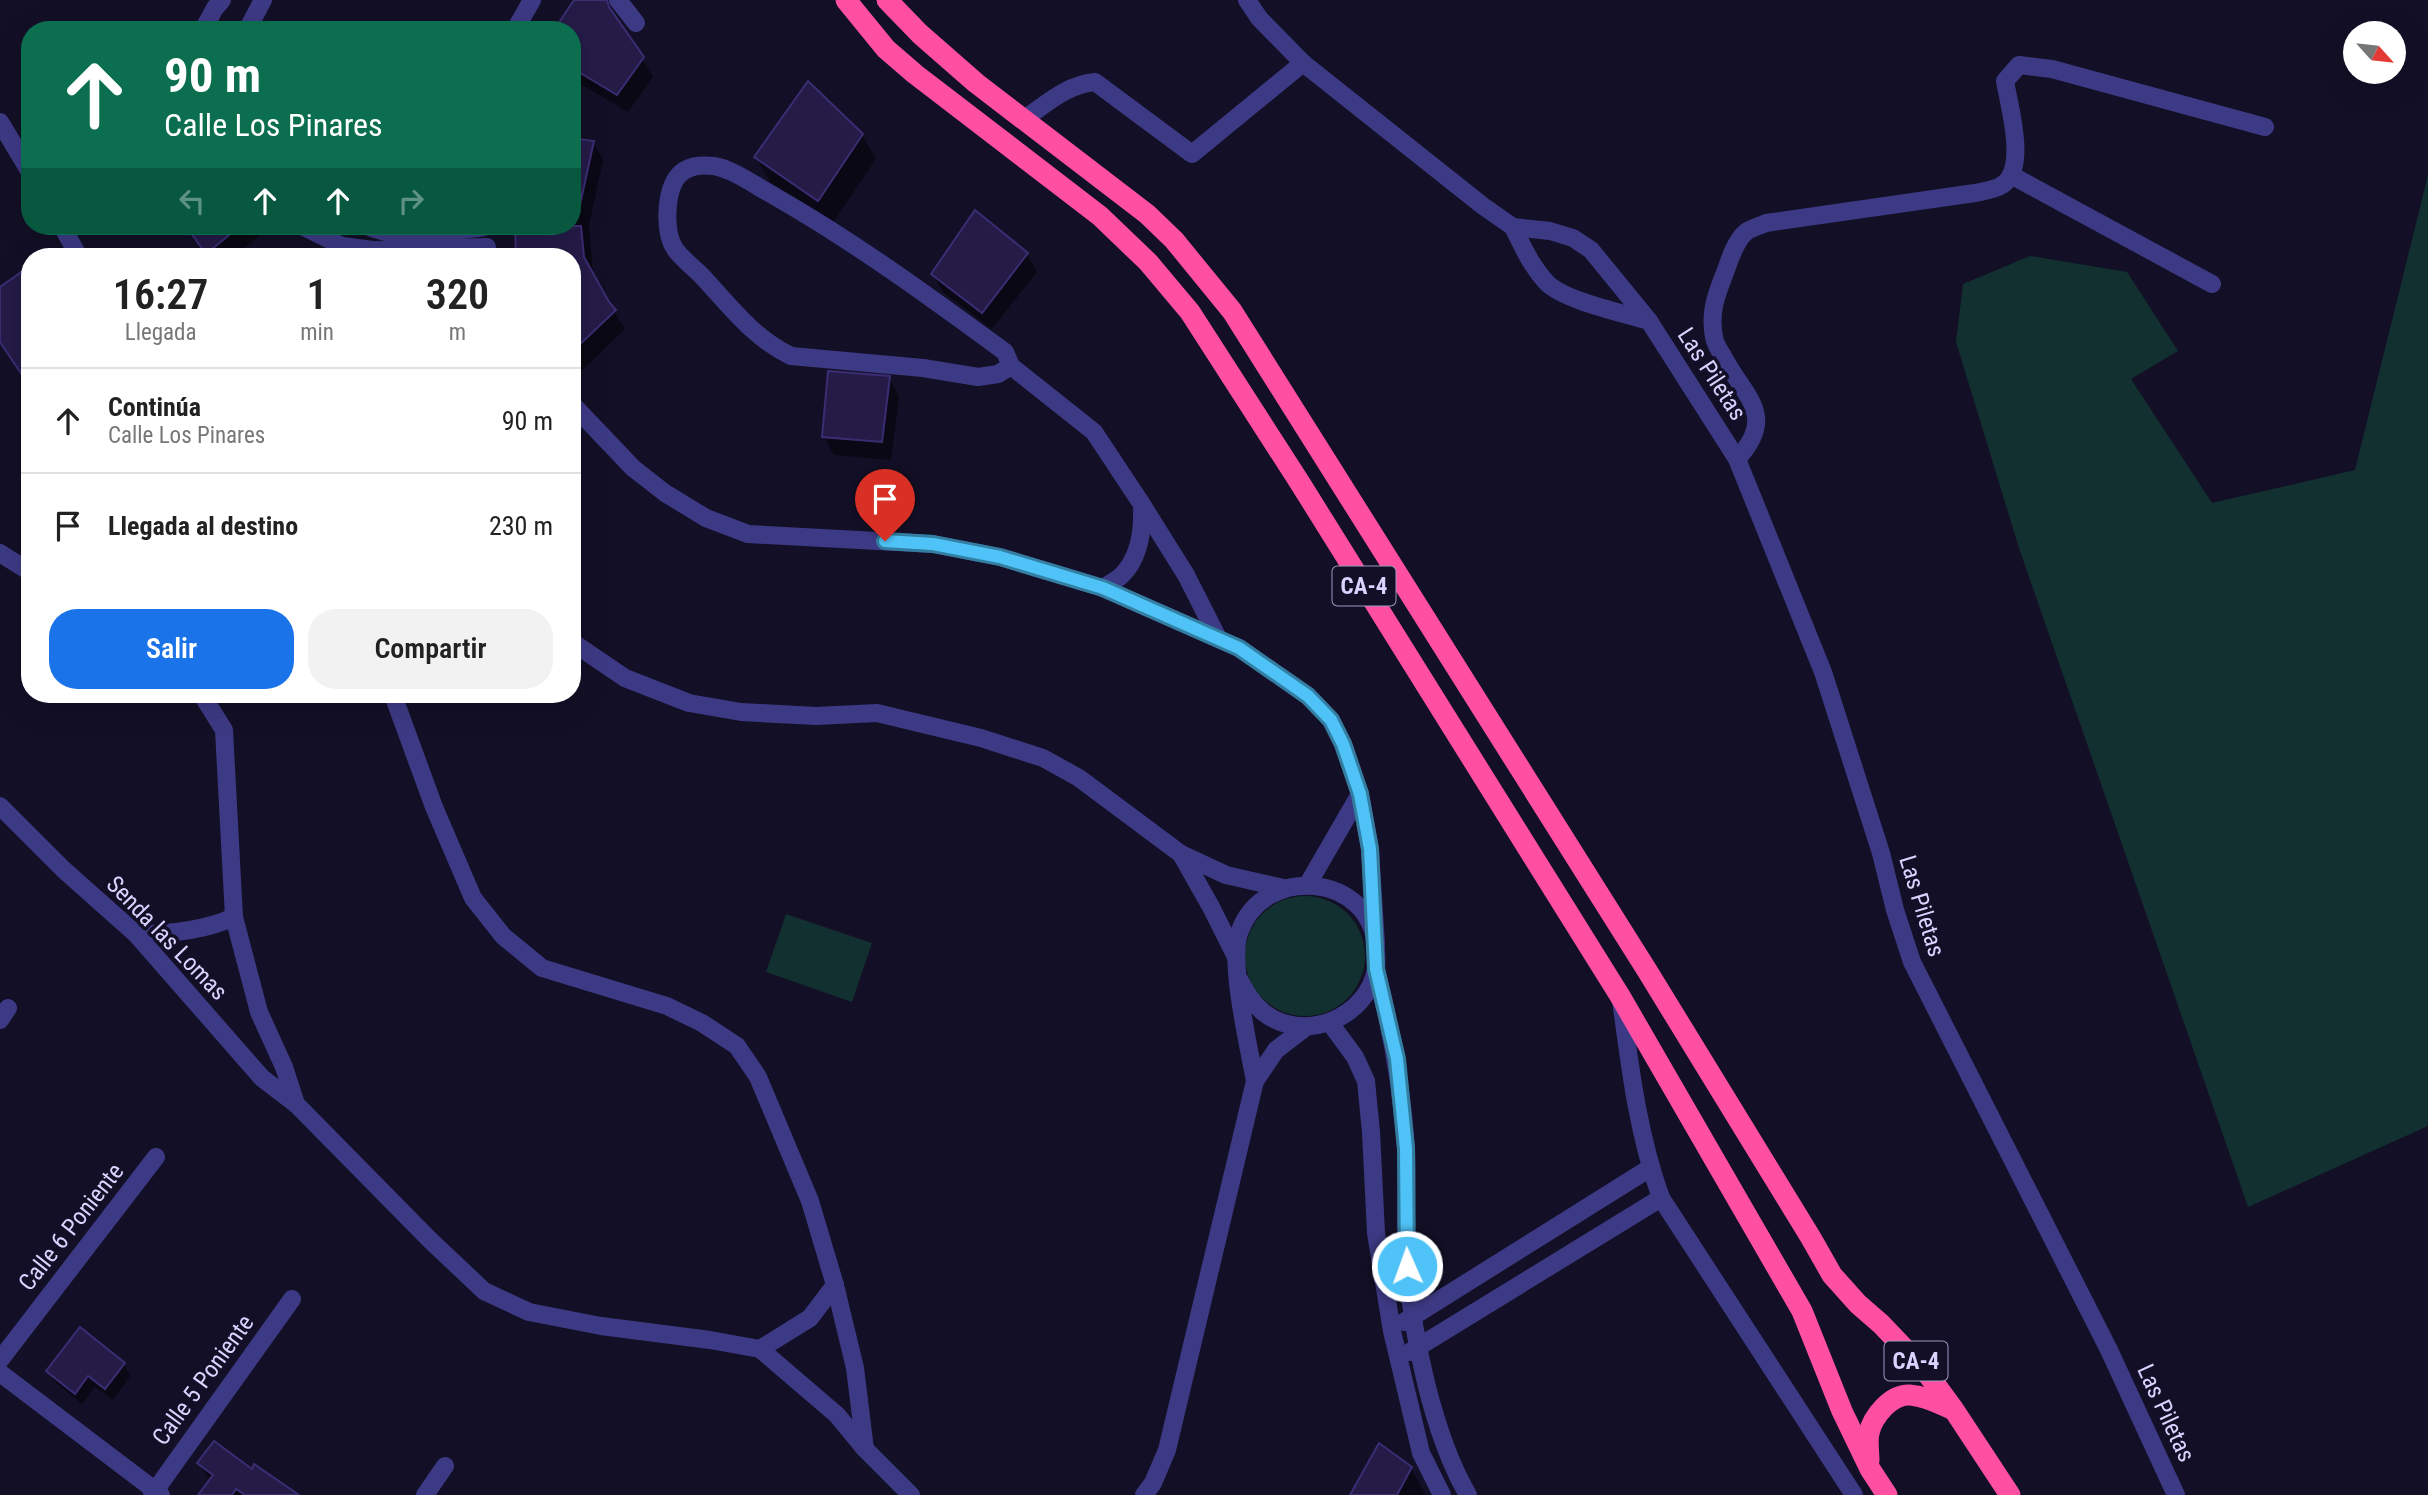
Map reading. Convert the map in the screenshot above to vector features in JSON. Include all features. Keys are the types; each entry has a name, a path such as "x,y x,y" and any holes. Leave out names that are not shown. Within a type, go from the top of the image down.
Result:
{"highway":[{"name":"CA-4","path":"846,0 886,49 1100,216 1149,262 1190,312 1293,471 1620,996 1802,1311 1842,1411 1870,1469 1888,1495"},
{"name":"CA-4","path":"887,0 920,34 976,83 1147,214 1212,284 1232,311 1648,972 1832,1275 1924,1369 2010,1495"},
{"path":"1870,1469 1868,1435 1878,1414 1892,1401 1906,1394 1954,1410"}],"street":[{"path":"208,21 222,0"},
{"path":"252,21 263,0"},
{"path":"520,21 533,0"},
{"path":"618,0 636,23"},
{"name":"Las Piletas","path":"1247,0 1259,18 1303,63 1483,206 1513,227 1550,231 1573,238 1591,250 1649,321 1737,459 1823,673 1881,853 1895,910 1912,962 2109,1350 2176,1495"},
{"path":"1024,120 1079,84 1095,82 1192,155 1303,63"},
{"path":"1737,459 1749,446 1756,431 1756,415 1746,391 1726,363 1714,339 1712,304 1732,254 1745,233 1766,223 1975,193 2003,185 2015,164 2016,147 2005,81 2019,65 2053,69 2265,127"},
{"path":"0,122 21,157"},
{"path":"1011,366 998,374 978,377 923,368 791,356 773,347 752,331 674,247 667,216 668,193 685,168 698,165 717,166 827,227 1005,352 1011,366 1094,432 1186,575 1219,638"},
{"path":"2011,175 2212,284"},
{"name":"Las Piletas","path":"1513,227 1531,264 1549,285 1571,297 1649,321"},
{"path":"320,235 342,246 358,248"},
{"path":"581,413 633,468 665,493 706,517 748,534 933,544 1000,557 1103,588 1239,648 1308,696 1331,720 1343,744 1360,794 1370,849 1376,969 1398,1072 1406,1149 1407,1266 1413,1316 1439,1433 1468,1495"},
{"path":"1103,588 1123,575 1136,553 1143,530 1142,503"},
{"path":"0,553 21,566"},
{"path":"581,648 625,678 690,703 741,712 816,716 877,713 981,738 1043,758 1080,778 1181,854 1226,875 1283,888"},
{"path":"207,703 224,730 234,917 259,1013 284,1067 296,1104"},
{"path":"396,703 434,807 473,898 503,936 542,968 667,1006 702,1023 737,1046 758,1077 810,1201 835,1285 855,1368 865,1449"},
{"path":"1308,884 1360,794"},
{"name":"Senda las Lomas","path":"0,806 64,870 136,934 262,1078 296,1104 484,1291 528,1312 760,1349"},
{"path":"1181,854 1235,956 1255,1081"},
{"path":"1235,956 1239,934 1249,914 1264,899 1283,888 1308,884 1332,889 1353,902 1368,921 1376,944"},
{"path":"136,934 168,934 217,925 234,917"},
{"path":"1238,977 1248,997 1264,1013 1284,1023 1306,1027 1330,1023 1351,1010 1367,992 1376,969"},
{"path":"1620,996 1633,1094 1650,1168 1661,1198 1854,1495"},
{"path":"1330,1023 1355,1057 1366,1080 1376,1233 1392,1331 1420,1453 1442,1495"},
{"path":"1144,1495 1153,1483 1167,1450 1255,1081 1276,1050 1306,1027"},
{"name":"Calle 6 Poniente","path":"0,1360 156,1157"},
{"path":"1392,1331 1650,1168"},
{"path":"1398,1358 1419,1348 1661,1198"},
{"path":"835,1285 810,1318 760,1349 837,1415 865,1449 911,1495"},
{"name":"Calle 5 Poniente","path":"156,1494 292,1299"},
{"path":"0,1373 156,1494"},
{"path":"425,1495 445,1466"}],"green space":[{"path":"2428,175 2428,1126 2248,1207 2019,548 1956,342 1963,284 2030,256 2127,272 2178,351 2131,379 2212,503 2355,470"},
{"path":"1305,896 1328,900 1348,913 1361,933 1365,956 1361,979 1348,999 1328,1012 1305,1016 1282,1012 1262,999 1249,979 1245,956 1249,933 1262,913 1282,900"},
{"path":"786,914 872,943 852,1002 766,972"}],"building":[{"path":"574,0 607,0 609,7 644,57 617,95 581,73 581,21 560,21"},
{"path":"808,81 863,134 818,201 754,157"},
{"path":"581,139 594,141 581,200"},
{"path":"975,210 1028,253 982,313 931,274"},
{"path":"581,226 584,257 616,310 581,343 581,248 516,248 515,235 581,235"},
{"path":"192,235 229,235 213,248 202,248"},
{"path":"21,272 21,374 0,342 0,287"},
{"path":"828,371 890,376 882,442 822,437"},
{"path":"80,1327 125,1363 105,1389 88,1376 75,1394 46,1371"},
{"path":"214,1441 252,1469 254,1464 299,1495 245,1495 236,1489 232,1495 198,1495 213,1475 197,1463"},
{"path":"1379,1443 1412,1467 1397,1495 1350,1495"}],"route":[{"path":"885,541 933,544 1000,557 1103,588 1239,648 1308,696 1331,720 1343,744 1360,794 1370,849 1376,969 1397,1059 1406,1149 1407,1266"}]}
